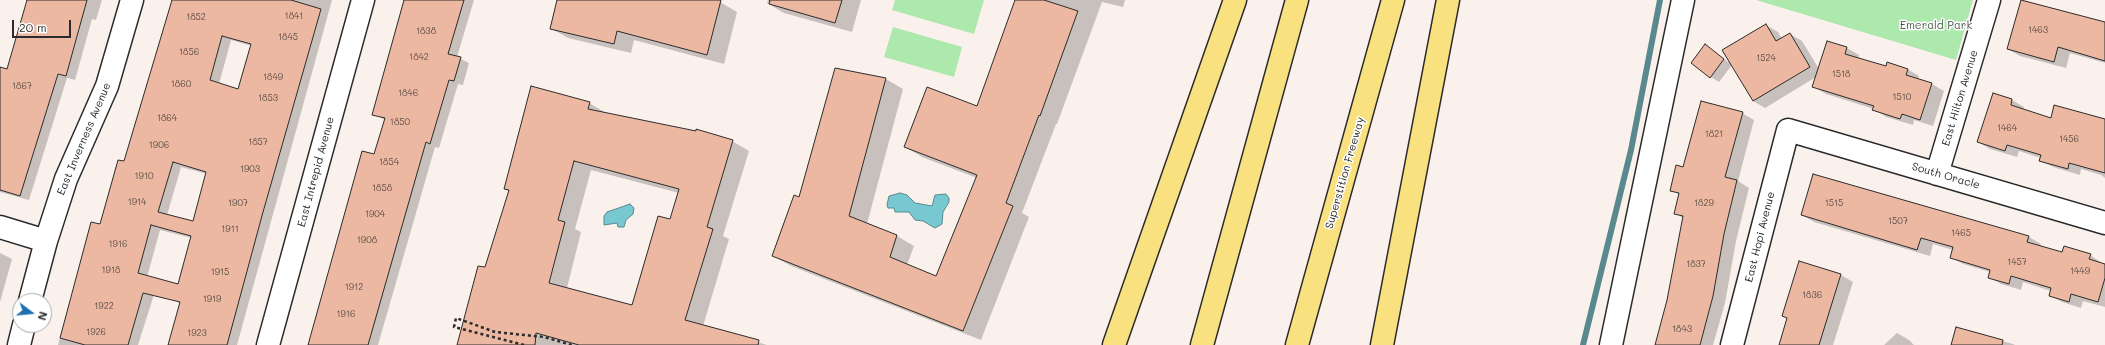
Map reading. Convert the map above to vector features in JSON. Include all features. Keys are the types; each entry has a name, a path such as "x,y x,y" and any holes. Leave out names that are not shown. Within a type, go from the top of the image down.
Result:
{"highway":[{"path":"1114,345 1235,0"},
{"path":"1202,345 1297,0"},
{"name":"Superstition Freeway","path":"1297,345 1393,0"},
{"path":"1382,345 1448,0"}],"street":[{"name":"East Inverness Avenue","path":"32,293 46,241 66,179 107,86 132,0"},
{"name":"East Intrepid Avenue","path":"268,345 364,0"},
{"path":"1610,345 1683,0"},
{"name":"East Hilton Avenue","path":"1937,174 1989,0"},
{"name":"South Oracle","path":"1788,130 2105,223"},
{"name":"East Hopi Avenue","path":"1732,345 1788,130"},
{"path":"0,227 46,241"},
{"path":"19,345 22,333"}],"path":[{"path":"524,345 454,327 456,318 495,332 544,337 572,345"}],"green space":[{"path":"895,0 984,0 974,34 892,10"},
{"name":"Emerald Park","path":"1756,0 1973,0 1956,60"},
{"path":"893,27 962,47 954,77 884,57"}],"water":[{"path":"900,193 907,195 915,203 932,206 935,195 946,194 949,198 949,202 943,212 942,224 935,228 923,221 915,220 909,212 895,212 894,208 888,208 887,205 889,196"},
{"path":"630,204 634,208 633,214 626,220 624,227 618,227 617,223 604,225 604,216 607,212"}],"building":[{"path":"27,0 87,0 66,76 58,74 20,196 0,190 0,67 7,69"},
{"path":"172,0 291,0 321,9 227,345 168,345 180,302 143,293 128,345 85,345 60,338 91,222 100,224 118,160 124,161","holes":["222,36 251,44 238,89 210,80","173,162 206,172 193,221 158,212","151,225 191,236 178,284 138,273"]},
{"path":"404,0 464,0 448,54 461,57 454,81 449,80 430,144 426,142 368,345 308,345 362,151 374,154 385,118 372,115"},
{"path":"557,0 721,0 707,55 617,31 614,44 550,29"},
{"path":"770,0 842,0 835,23 769,4"},
{"path":"1015,0 1044,0 1078,11 1040,116 1039,115 1006,203 1013,206 963,331 772,256 794,195 799,197 835,68 886,78 849,216 897,235 890,257 936,276 977,175 904,147 927,87 977,106"},
{"path":"2021,0 2105,22 2105,61 2058,47 2054,62 2007,49"},
{"path":"1766,24 1776,41 1790,33 1810,67 1753,101 1722,50"},
{"path":"1827,41 1847,47 1845,54 1886,66 1887,62 1908,69 1906,75 1932,83 1920,120 1902,114 1900,119 1872,110 1874,106 1812,87"},
{"path":"1705,44 1724,59 1710,78 1691,63"},
{"path":"531,86 590,102 588,109 696,131 696,129 733,140 707,227 713,229 685,320 759,340 758,345 579,345 536,333 535,345 457,345 478,266 485,267 509,190 504,189","holes":["574,161 679,189 670,219 658,216 632,305 549,283 565,222 558,220"]},
{"path":"1993,93 2012,99 2011,105 2051,118 2054,105 2105,119 2105,173 2069,163 2068,169 2039,161 2041,155 2007,145 2005,151 1977,142"},
{"path":"1701,101 1743,112 1725,177 1737,180 1724,234 1713,296 1700,345 1655,345 1667,300 1683,216 1674,214 1679,193 1670,191 1676,165 1683,167"},
{"path":"1813,174 2029,236 2027,242 2062,252 2064,246 2091,254 2089,259 2105,264 2105,278 2098,302 2071,294 2069,302 2049,296 2051,288 2011,276 2009,284 1988,278 1990,270 1950,258 1953,247 1921,238 1917,250 1801,215"},
{"path":"1799,261 1841,274 1819,345 1779,345 1787,318 1782,316"},
{"path":"1956,327 2003,340 2002,345 1951,345"}],"waterway":[{"path":"1583,345 1631,150 1660,0"}]}
